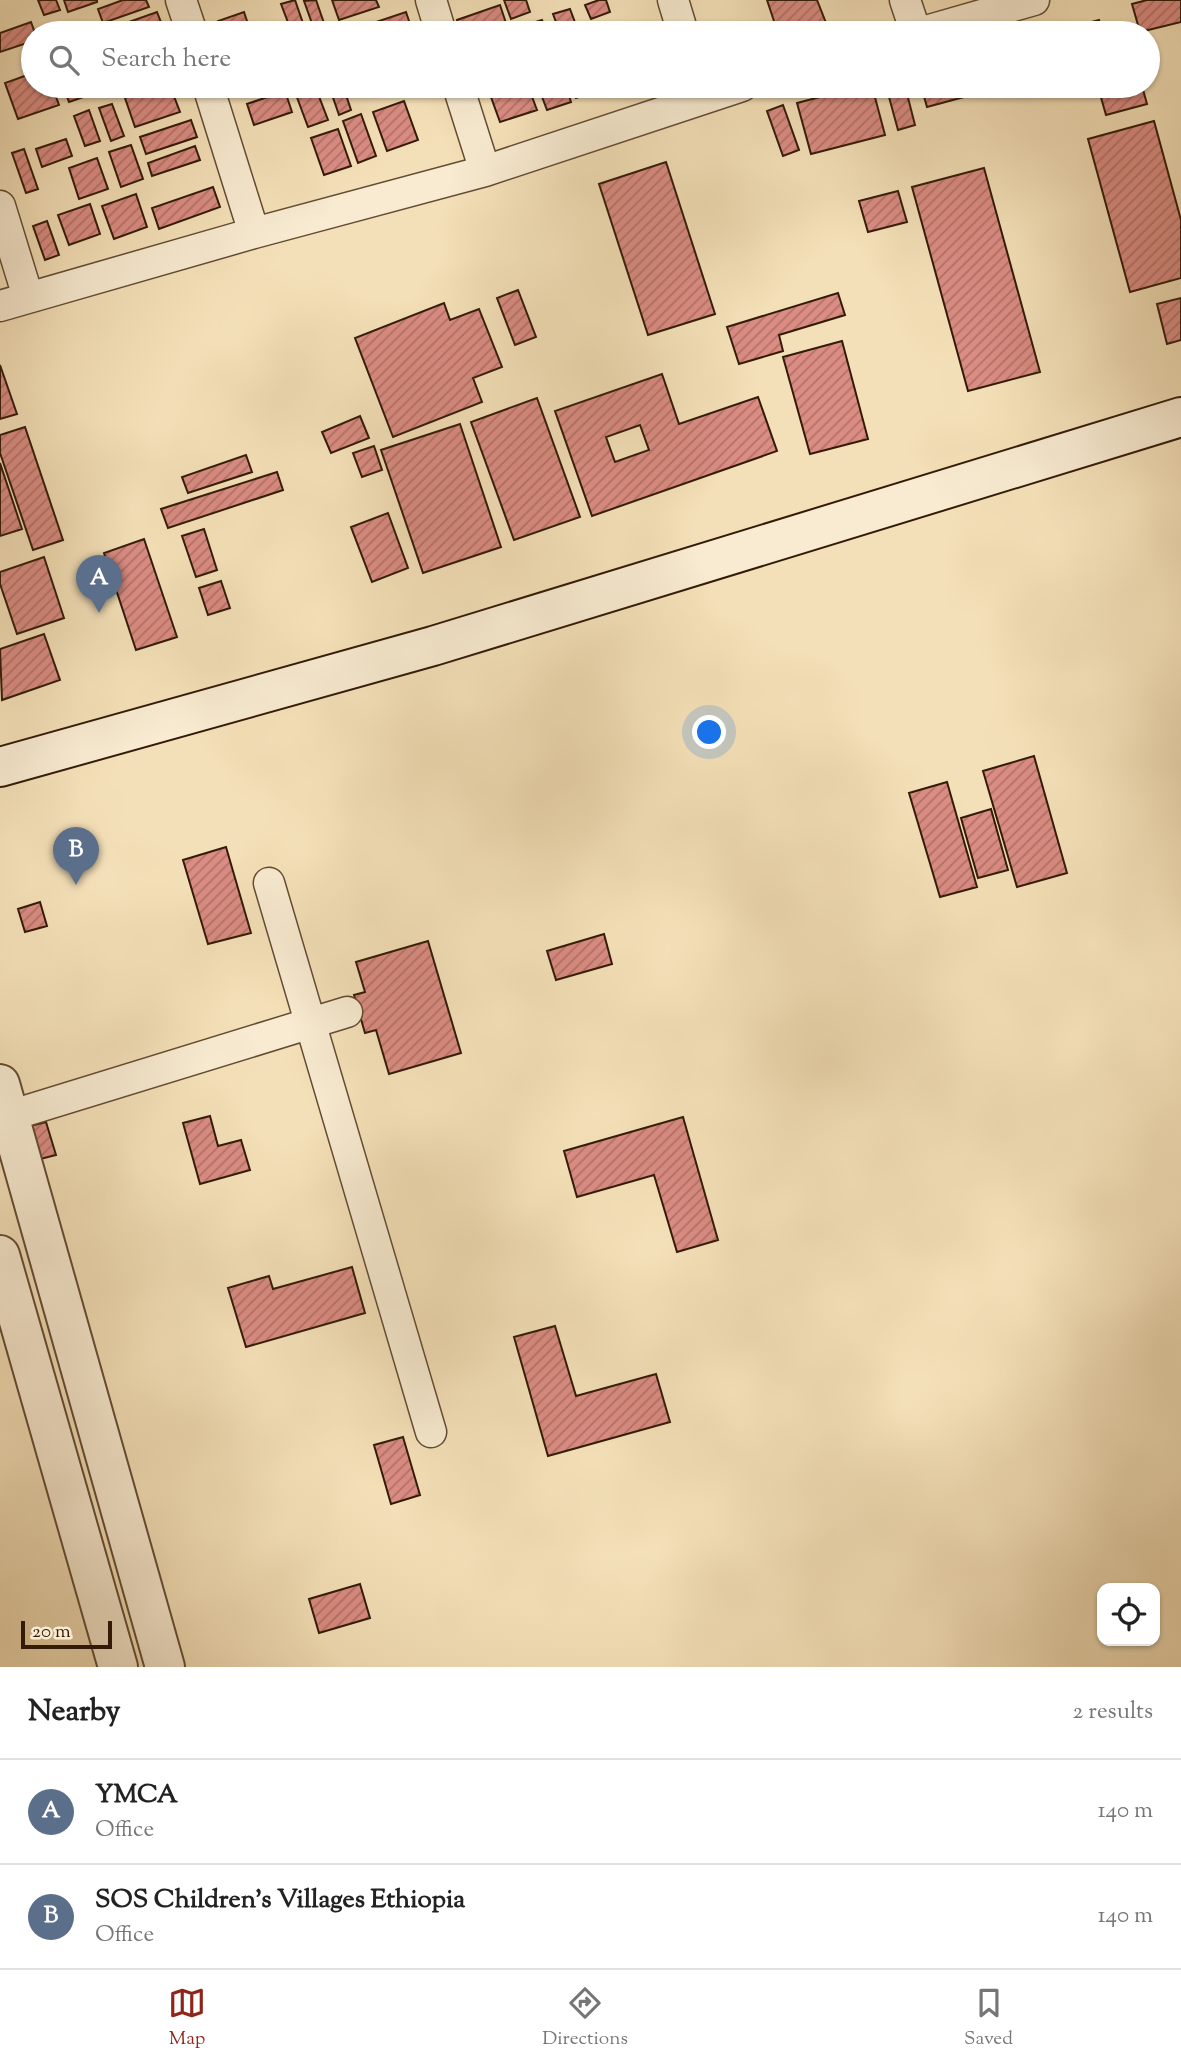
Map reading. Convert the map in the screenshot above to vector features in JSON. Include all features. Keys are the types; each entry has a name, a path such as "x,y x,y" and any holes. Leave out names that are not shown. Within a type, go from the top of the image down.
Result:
{"main road":[{"path":"0,767 433,646 1181,417"},
{"path":"5,1100 165,1667"},
{"path":"0,1255 118,1667"}],"street":[{"path":"181,0 188,21"},
{"path":"431,0 437,21"},
{"path":"673,0 679,21"},
{"path":"905,0 913,21"},
{"path":"960,21 1034,0"},
{"path":"212,98 254,233"},
{"path":"462,98 485,171"},
{"path":"0,306 254,233 485,171 682,98"},
{"path":"0,206 28,297"},
{"path":"269,883 431,1432"},
{"path":"5,1100 312,1024 347,1012"}],"building":[{"path":"38,0 56,0 60,10 44,15"},
{"path":"64,0 97,0 97,2 68,12"},
{"path":"123,0 146,0 149,7 109,21 102,21 98,9"},
{"path":"295,0 302,21 287,21 281,4"},
{"path":"316,0 323,21 311,21 304,1"},
{"path":"332,0 376,0 379,7 339,20"},
{"path":"504,0 526,0 530,12 511,19"},
{"path":"606,0 610,12 591,19 585,5"},
{"path":"767,0 817,0 825,21 774,21"},
{"path":"1147,0 1181,0 1181,22 1160,27 1160,21 1137,21 1132,4"},
{"path":"500,5 505,21 457,21"},
{"path":"570,9 574,21 556,21 553,14"},
{"path":"157,12 160,21 132,21"},
{"path":"244,12 247,21 218,21"},
{"path":"406,12 409,21 379,21"},
{"path":"21,26 21,45 0,52 0,33"},
{"path":"21,77 21,98 56,98 59,105 18,119 5,83"},
{"path":"125,98 175,98 180,112 135,127"},
{"path":"265,98 287,98 292,112 254,125 247,104"},
{"path":"297,98 320,98 328,120 308,127"},
{"path":"333,98 347,98 351,110 339,115"},
{"path":"491,98 532,98 537,110 500,122"},
{"path":"542,98 570,98 571,102 547,110"},
{"path":"816,98 875,98 885,135 811,154 797,103"},
{"path":"889,98 908,98 915,125 898,130"},
{"path":"924,98 960,98 927,107"},
{"path":"1101,98 1145,98 1147,104 1106,115"},
{"path":"404,101 418,140 387,151 373,112"},
{"path":"112,104 124,136 111,141 99,108"},
{"path":"783,105 799,150 783,156 767,111"},
{"path":"89,110 100,141 85,146 74,116"},
{"path":"361,114 376,156 358,163 343,121"},
{"path":"191,120 197,137 146,154 140,137"},
{"path":"1154,121 1181,220 1181,278 1130,292 1088,139"},
{"path":"338,129 351,166 324,175 311,138"},
{"path":"66,139 72,156 42,167 36,149"},
{"path":"131,145 143,179 121,187 109,152"},
{"path":"195,146 200,160 152,176 148,163"},
{"path":"24,149 38,189 26,193 12,153"},
{"path":"97,158 108,189 79,199 69,168"},
{"path":"666,162 715,314 648,335 599,184"},
{"path":"984,168 1040,372 968,391 912,187"},
{"path":"213,187 220,207 159,229 152,208"},
{"path":"898,191 907,222 868,232 859,201"},
{"path":"136,194 147,227 114,239 102,206"},
{"path":"90,204 100,234 69,245 58,215"},
{"path":"47,221 59,255 45,260 33,226"},
{"path":"518,290 536,337 515,345 497,298"},
{"path":"838,293 845,315 779,335 783,351 739,364 727,327"},
{"path":"1181,298 1181,340 1167,344 1157,304"},
{"path":"444,303 450,320 479,309 502,367 473,378 482,402 393,437 355,338"},
{"path":"842,341 868,439 810,454 783,357"},
{"path":"0,365 17,414 0,419"},
{"path":"662,374 679,424 758,397 777,451 592,516 555,411","holes":["640,425 649,450 615,462 606,437"]},
{"path":"537,398 580,517 514,540 471,422"},
{"path":"360,416 369,438 331,453 322,432"},
{"path":"460,424 501,547 423,573 381,450"},
{"path":"25,427 63,540 33,550 0,453 0,435"},
{"path":"374,446 382,470 362,477 353,453"},
{"path":"246,455 252,472 188,493 182,477"},
{"path":"0,463 22,529 0,536"},
{"path":"277,472 283,490 168,528 161,509"},
{"path":"388,513 408,568 372,582 351,527"},
{"path":"204,529 217,570 196,577 182,536"},
{"path":"144,539 177,637 136,650 104,553"},
{"path":"44,557 64,618 17,634 0,584 0,572"},
{"path":"221,581 230,608 208,615 199,588"},
{"path":"44,634 60,680 2,700 0,649"},
{"path":"1034,756 1067,873 1017,887 983,771"},
{"path":"947,782 977,887 940,897 909,793"},
{"path":"991,809 1008,870 978,878 961,818"},
{"path":"226,847 251,933 208,944 183,860"},
{"path":"40,902 47,926 25,932 18,909"},
{"path":"604,934 612,964 556,980 547,951"},
{"path":"428,941 461,1053 389,1074 376,1030 365,1033 354,995 365,992 356,962"},
{"path":"210,1116 218,1146 241,1140 250,1170 200,1184 183,1123"},
{"path":"683,1117 718,1240 677,1252 654,1175 577,1197 564,1151"},
{"path":"46,1122 56,1155 40,1159 30,1126"},
{"path":"352,1267 365,1313 246,1347 228,1288 269,1276 273,1289"},
{"path":"555,1326 576,1396 656,1374 670,1422 548,1456 514,1337"},
{"path":"403,1437 420,1495 391,1504 374,1445"},
{"path":"360,1584 370,1618 319,1633 309,1599"}],"place":[{"name":"YMCA","path":"99,613"},
{"name":"SOS Children's Villages Ethiopia","path":"76,885"}]}
